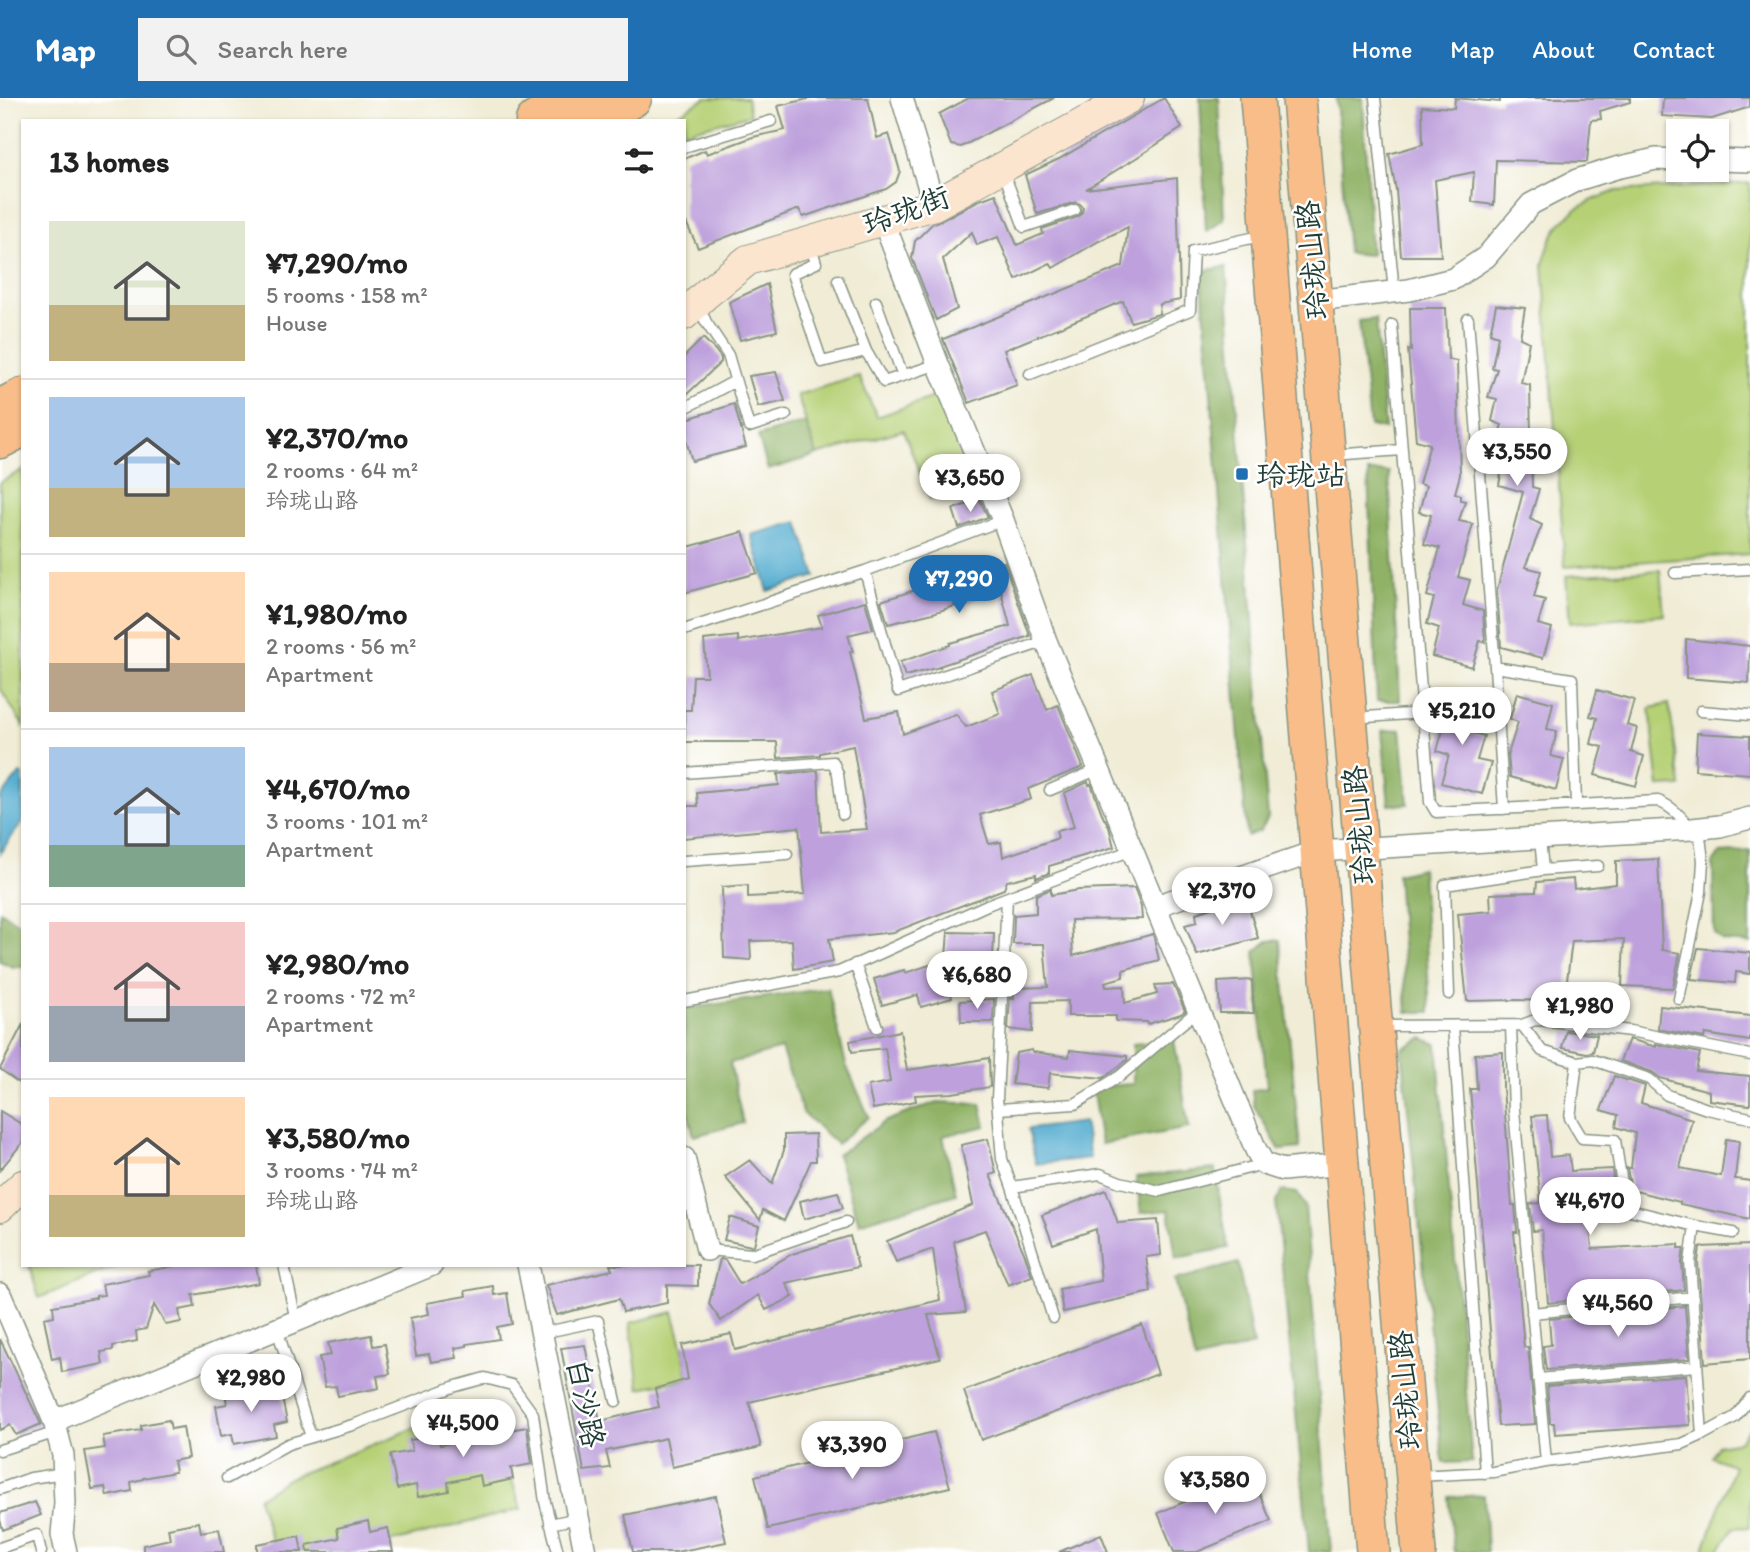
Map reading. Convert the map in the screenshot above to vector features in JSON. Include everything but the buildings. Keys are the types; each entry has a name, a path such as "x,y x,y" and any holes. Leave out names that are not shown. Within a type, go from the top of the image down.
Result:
{"highway":[{"path":"539,119 576,98"},
{"path":"595,119 632,98"},
{"path":"0,409 21,398"},
{"path":"0,439 21,428"}],"main road":[{"name":"玲珑山路","path":"1257,98 1373,1552"},
{"name":"玲珑山路","path":"1299,98 1419,1552"}],"street":[{"path":"902,98 934,205"},
{"name":"玲珑街","path":"691,309 748,260 934,205 1129,98"},
{"path":"1316,301 1409,290 1453,279 1486,257 1531,204 1577,180 1616,168 1656,159 1666,159"},
{"path":"1729,160 1750,161"},
{"path":"883,220 1003,520 1046,640 1256,1150 1264,1164 1283,1170 1342,1164"},
{"path":"1156,906 1317,851 1695,829 1750,818"},
{"path":"686,1166 707,1250"},
{"path":"0,1206 21,1187"},
{"path":"55,1426 427,1267"},
{"name":"白沙路","path":"528,1267 585,1552"},
{"path":"0,1294 55,1426 63,1455 65,1503 62,1534 66,1552"}],"lane":[{"path":"1375,98 1394,292"},
{"path":"686,146 771,121"},
{"path":"1002,168 1024,227 1075,210"},
{"path":"1030,374 1190,310 1193,251 1268,234"},
{"path":"810,241 816,263 792,274 821,362 866,351"},
{"path":"838,280 866,351 884,382 939,364"},
{"path":"876,302 903,376"},
{"path":"691,309 706,322 728,355 749,427 786,415"},
{"path":"1468,319 1504,809"},
{"path":"1392,325 1430,802 1436,812 1658,801 1678,812 1695,829 1703,860 1701,892 1679,999"},
{"path":"686,407 735,381"},
{"path":"1329,455 1402,450"},
{"path":"686,629 865,571 1003,520"},
{"path":"1675,573 1750,569"},
{"path":"865,571 898,691 1046,640"},
{"path":"1495,667 1572,679 1576,805"},
{"path":"1701,712 1750,715"},
{"path":"1350,718 1423,713"},
{"path":"686,773 833,762 838,774 843,814"},
{"path":"1050,790 1099,769"},
{"path":"1540,839 1543,870"},
{"path":"686,1001 839,972 1007,898 1132,850"},
{"path":"686,861 787,854"},
{"path":"1449,994 1446,885 1543,870 1598,866"},
{"path":"1007,898 997,1099 1002,1159 1053,1318"},
{"path":"855,964 877,1027"},
{"path":"998,1110 1075,1104 1120,1076 1198,1010"},
{"path":"1376,1027 1517,1025 1535,1020 1550,1021 1630,1031 1750,1055"},
{"path":"1517,1025 1542,1051 1577,1062 1593,1060 1648,1079 1667,1095 1707,1109 1750,1118"},
{"path":"1517,1025 1514,1110 1546,1462"},
{"path":"1453,1026 1485,1472"},
{"path":"1577,1062 1570,1118 1583,1138 1615,1140 1626,1209 1733,1233"},
{"path":"1012,1186 1100,1174 1120,1182 1160,1191 1264,1164"},
{"path":"707,1250 752,1254 846,1222"},
{"path":"1695,1226 1690,1262 1702,1435"},
{"path":"284,1267 287,1325 311,1437"},
{"path":"1532,1313 1693,1297"},
{"path":"542,1333 598,1321 616,1401"},
{"path":"1538,1380 1697,1366"},
{"path":"227,1478 288,1444 356,1424 453,1387 485,1378 512,1385 533,1414 545,1502 558,1552"},
{"path":"1412,1477 1485,1472 1682,1444 1735,1417 1750,1398"},
{"path":"0,1450 55,1426"},
{"path":"0,1489 31,1478 64,1473"},
{"path":"551,1524 578,1518"},
{"path":"0,1548 37,1535 41,1552"}],"green space":[{"path":"706,98 747,98 750,115 686,131 686,119 669,119"},
{"path":"1200,98 1219,98 1224,219 1206,232"},
{"path":"1336,98 1363,98 1371,255 1348,253"},
{"path":"1750,183 1750,554 1565,567 1543,264 1551,239 1560,224 1575,210 1616,191"},
{"path":"1226,267 1268,818 1260,831 1247,836 1201,271"},
{"path":"1376,319 1385,429 1370,426 1359,321"},
{"path":"859,376 877,417 939,395 977,484 930,499 903,430 817,455 797,395"},
{"path":"806,422 817,455 768,470 758,436"},
{"path":"21,471 21,723 0,688 0,482"},
{"path":"1368,472 1389,472 1400,701 1377,701"},
{"path":"1660,570 1664,615 1570,623 1566,576"},
{"path":"1669,704 1681,786 1659,787 1650,708"},
{"path":"1401,729 1408,804 1389,805 1382,731"},
{"path":"1750,851 1750,943 1723,941 1714,934 1713,863 1720,853"},
{"path":"1422,868 1430,1012 1407,1012 1397,874"},
{"path":"0,911 21,925 21,966 13,967 0,961"},
{"path":"1280,940 1300,1148 1280,1150 1254,1106 1252,1091 1267,1087 1255,952 1268,941"},
{"path":"828,988 846,1065 869,1117 837,1144 803,1113 781,1049 730,1063 743,1123 694,1136 686,1106 686,1009"},
{"path":"1422,1038 1437,1044 1472,1462 1443,1463 1402,1049"},
{"path":"1174,1040 1189,1128 1101,1144 1092,1087 1133,1084 1133,1044"},
{"path":"937,1102 981,1104 986,1126 943,1136 956,1194 859,1223 837,1155 886,1121"},
{"path":"1215,1169 1228,1248 1176,1258 1169,1210 1141,1213 1136,1177"},
{"path":"1282,1191 1297,1193 1305,1206 1331,1552 1309,1552 1276,1202"},
{"path":"1238,1263 1253,1345 1195,1361 1175,1280"},
{"path":"30,1267 115,1267 39,1298"},
{"path":"673,1312 688,1379 639,1388 630,1323"},
{"path":"489,1405 521,1509 353,1552 275,1552 258,1498 291,1477 458,1411"},
{"path":"1750,1427 1750,1527 1733,1528 1718,1552 1703,1552 1734,1466 1712,1457 1718,1445 1740,1441"},
{"path":"1484,1495 1487,1552 1454,1552 1449,1497"}],"water":[{"path":"798,522 816,576 768,591 751,535"},
{"path":"21,774 21,824 0,853 0,798"},
{"path":"1084,1122 1090,1158 1036,1164 1028,1129"}],"place":[{"name":"玲珑站","path":"1242,474"}]}
